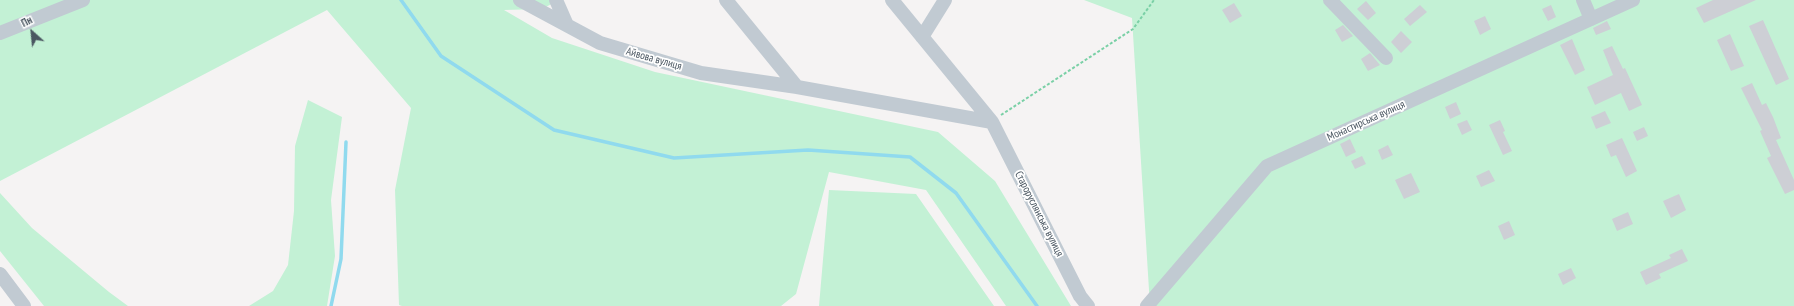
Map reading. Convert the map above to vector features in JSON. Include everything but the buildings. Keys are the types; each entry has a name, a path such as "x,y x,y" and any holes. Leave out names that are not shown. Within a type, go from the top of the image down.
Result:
{"street":[{"path":"0,33 83,0"},
{"name":"Айвова вулиця","path":"520,0 600,43 701,73 797,87"},
{"path":"556,0 567,25"},
{"path":"726,0 797,87 992,122"},
{"name":"Староруслянська вулиця","path":"892,0 992,122 1080,296 1088,306"},
{"path":"922,38 945,0"},
{"path":"1330,0 1386,58"},
{"path":"1583,0 1591,19"},
{"name":"Монастирська вулиця","path":"1147,306 1267,166 1633,0"},
{"path":"0,274 24,306"}],"path":[{"path":"992,122 1132,28 1154,0"}],"green space":[{"path":"0,0 559,0 542,9 504,10 552,38 655,72 938,132 995,181 1071,306 1006,306 926,190 829,172 796,294 781,306 402,306 399,305 395,190 411,108 327,10 0,181"},
{"path":"1084,0 1794,0 1794,306 1150,306 1132,18"},
{"path":"308,100 342,117 331,200 335,256 327,306 249,306 273,291 288,265 294,211 295,146"},
{"path":"829,190 916,194 994,306 819,306"},
{"path":"0,193 32,228 128,306 44,306 0,251"}],"waterway":[{"path":"401,0 441,56 554,130 674,158 808,150 910,157 956,193 1037,306"},
{"path":"331,306 341,259 346,142"}]}
